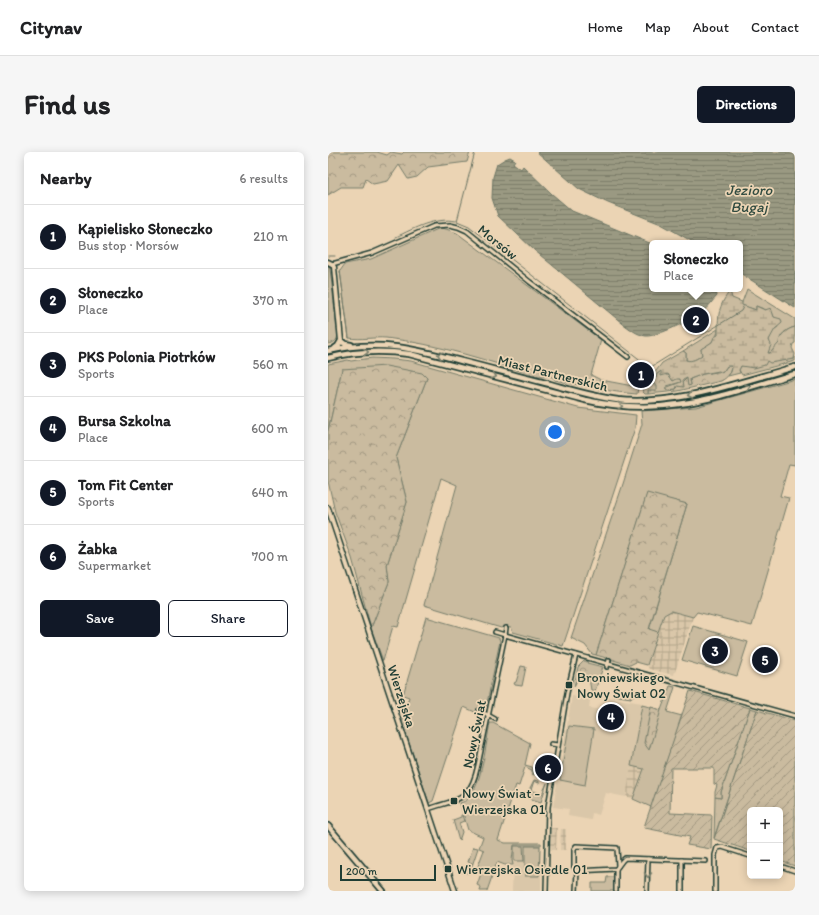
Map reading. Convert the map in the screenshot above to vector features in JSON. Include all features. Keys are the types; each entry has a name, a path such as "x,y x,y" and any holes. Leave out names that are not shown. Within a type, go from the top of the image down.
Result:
{"main road":[{"path":"329,351 338,346 341,341 345,344 358,346"},
{"name":"Miast Partnerskich","path":"329,351 358,346 392,346 417,349 586,394 630,401 655,400 684,396 795,366"},
{"name":"Miast Partnerskich","path":"328,358 366,351 409,354 585,400 611,405 636,407 668,406 690,403 795,374"},
{"path":"328,826 383,891"}],"street":[{"name":"Morsów","path":"330,263 372,253 434,226 444,225 458,227 475,237 530,282 628,357"},
{"path":"330,263 334,267 341,341"},
{"name":"Wierzejska","path":"328,508 455,891"},
{"name":"Nowy Świat","path":"428,810 462,798 469,791 477,773 506,628"},
{"path":"495,632 795,716"},
{"path":"546,891 547,812 567,693 576,655"},
{"path":"639,673 640,668"},
{"path":"479,710 495,719"},
{"path":"551,744 558,745"},
{"path":"576,891 577,871 574,867 575,847 585,846 618,848 616,891"},
{"path":"715,891 715,855 717,848 722,847 747,855"},
{"path":"618,858 706,861"},
{"path":"577,871 617,868 624,859"},
{"path":"648,859 648,891"},
{"path":"682,860 682,891"},
{"path":"783,867 795,872"}],"shaded area":[{"path":"671,611 693,617 674,675 649,669 647,665 664,615"},
{"path":"572,696 590,699 589,708 602,710 605,697 642,703 626,797 606,793 599,815 592,813 591,820 568,816 569,809 553,807"},
{"path":"631,766 644,769 633,799 626,796"},
{"path":"550,828 557,828 556,850 550,850"},
{"path":"561,829 566,829 566,850 560,850"},
{"path":"514,845 541,845 541,891 512,891 512,859"}],"green space":[{"path":"328,152 377,152 387,155 391,152 402,154 404,152 470,152 467,162 428,167 417,177 408,179 399,165 388,181 373,184 366,179 363,187 341,187 328,195"},
{"path":"440,228 457,233 601,340 591,375 601,380 638,387 637,394 586,387 555,380 550,376 539,377 425,344 386,338 349,338 340,271 345,264 371,259"},
{"path":"328,265 330,269 338,335 335,341 328,344"},
{"path":"747,289 795,319 795,327 784,332 780,343 770,353 768,353 768,346 770,338 773,331 778,327 772,312 756,306 756,310 741,305"},
{"path":"730,292 732,298 742,302 742,305 756,310 756,306 765,310 771,308 774,317 781,319 782,323 775,329 769,340 771,345 768,353 770,353 779,343 780,337 784,333 795,327 795,343 793,344 792,348 795,354 794,359 770,363 767,361 765,365 754,368 741,366 739,370 740,373 728,376 732,368 731,366 727,366 722,373 719,371 703,374 690,379 691,385 688,386 687,378 683,380 684,387 677,386 676,389 666,390 665,388 681,382 680,379 673,381 668,374 661,376 661,371 657,374 656,378 653,377 652,380 653,384 657,386 657,390 648,390 648,394 645,394 643,392 644,387 662,363 683,351 686,353 686,360 688,361 694,360 702,355 701,349 712,342 714,337 718,335 718,322 721,307 726,296"},
{"path":"718,329 717,336 701,349 702,355 694,360 686,360 686,353 683,351"},
{"path":"383,347 430,354 582,395 636,404 612,403 584,398 416,353 391,350 366,350 328,356 328,353 341,350"},
{"path":"795,357 795,361 742,375 739,370 741,366 766,361 794,359"},
{"path":"372,358 411,361 578,408 636,415 635,428 563,646 513,632 511,627 504,626 501,628 424,605 457,485 441,478 398,627 393,626 383,661 371,628 389,582 387,565 407,502 396,458 427,378 342,369 328,431 328,364 348,360 351,361"},
{"path":"386,366 422,373 427,378 396,458 407,502 387,565 389,582 371,628 352,558 335,512 328,481 328,431 342,369"},
{"path":"727,366 731,366 732,368 730,374 721,381 678,391 648,394 648,390 654,385 652,380 653,377 661,371 662,373 670,376 673,381 676,378 680,379 681,382 667,386 666,390 676,389 687,378 688,385 691,385 690,379 703,374 724,371"},
{"path":"795,369 795,372 720,393 663,404 643,405 643,403 683,399"},
{"path":"795,379 795,465 789,464 780,496 789,498 752,626 697,612 693,617 671,611 664,615 658,632 649,630 687,504 647,494 596,655 592,654 585,645 571,638 642,424 641,411 696,407"},
{"path":"647,493 687,504 649,629 658,632 647,665 636,662 630,665 596,655"},
{"path":"426,617 499,638 500,641 486,708 483,711 479,708 477,713 464,707 433,801 429,803 402,722 409,697 403,695"},
{"path":"693,626 748,642 737,676 682,660"},
{"path":"584,661 588,661 587,663 603,667 595,691 591,690 587,675 578,677 574,687 578,667"},
{"path":"521,666 526,667 522,686 515,685 514,683 516,682"},
{"path":"670,686 675,687 667,712 682,716 651,807 633,799 644,769 631,766 642,705 661,710"},
{"path":"619,689 629,691 631,693 634,690 636,691 636,694 631,698 612,695"},
{"path":"690,691 750,708 721,792 721,798 715,797 717,785 714,784 714,768 671,768 670,813 712,815 711,849 687,845 690,837 644,827"},
{"path":"651,707 661,710 649,750 644,743"},
{"path":"750,708 757,710 714,838 715,797 721,798 721,792"},
{"path":"757,710 795,721 795,866 783,862 783,807 747,807 747,850 714,839"},
{"path":"490,723 493,723 530,743 525,765 532,767 534,771 534,775 532,774 532,770 525,767 519,786 516,785 498,840 505,843 541,843 541,845 514,845 512,860 513,865 505,865 497,862 487,891 480,891 481,887 477,885 483,868 478,866 484,850 479,848 483,837 468,830 460,803 468,799 473,793 477,784 483,763"},
{"path":"569,726 594,729 585,785 560,780"},
{"path":"534,780 539,781 539,783 534,781 531,790 542,794 547,783 541,802 528,798 529,790"},
{"path":"461,815 464,821 459,823 462,832 459,841 453,820 461,817"},
{"path":"514,846 523,846 524,861 514,861"},
{"path":"525,846 540,846 539,876 525,876"},
{"path":"473,847 478,848 470,872 461,872 463,869 470,871 472,863 468,862"},
{"path":"607,877 614,877 614,891 592,891 592,883 606,883"}],"water":[{"name":"Jezioro Bugaj","path":"537,152 795,152 795,308 743,275 743,240 690,240 661,224 608,203 579,189"},
{"path":"510,157 515,160 513,163 521,169 523,166 572,211 649,243 649,292 716,292 717,296 702,312 666,331 651,336 646,336 630,329 534,250 498,216 492,198 493,177 497,164"}],"waterway":[{"path":"475,152 457,221 469,226 643,362"},
{"path":"396,237 432,222 448,220 456,221"},
{"path":"328,256 335,256"},
{"path":"328,265 331,269"},
{"path":"340,271 349,338"},
{"path":"651,367 741,311 743,307"}],"place":[{"name":"Słoneczko","path":"696,320"},
{"name":"Kąpielisko Słoneczko","path":"641,375"},
{"name":"PKS Polonia Piotrków","path":"715,651"},
{"name":"Tom Fit Center","path":"765,660"},
{"name":"Broniewskiego Nowy Świat 02","path":"569,685"},
{"name":"Bursa Szkolna","path":"611,717"},
{"name":"Żabka","path":"548,768"},
{"name":"Nowy Świat - Wierzejska 01","path":"454,801"},
{"name":"Wierzejska Osiedle 01","path":"448,869"}]}
